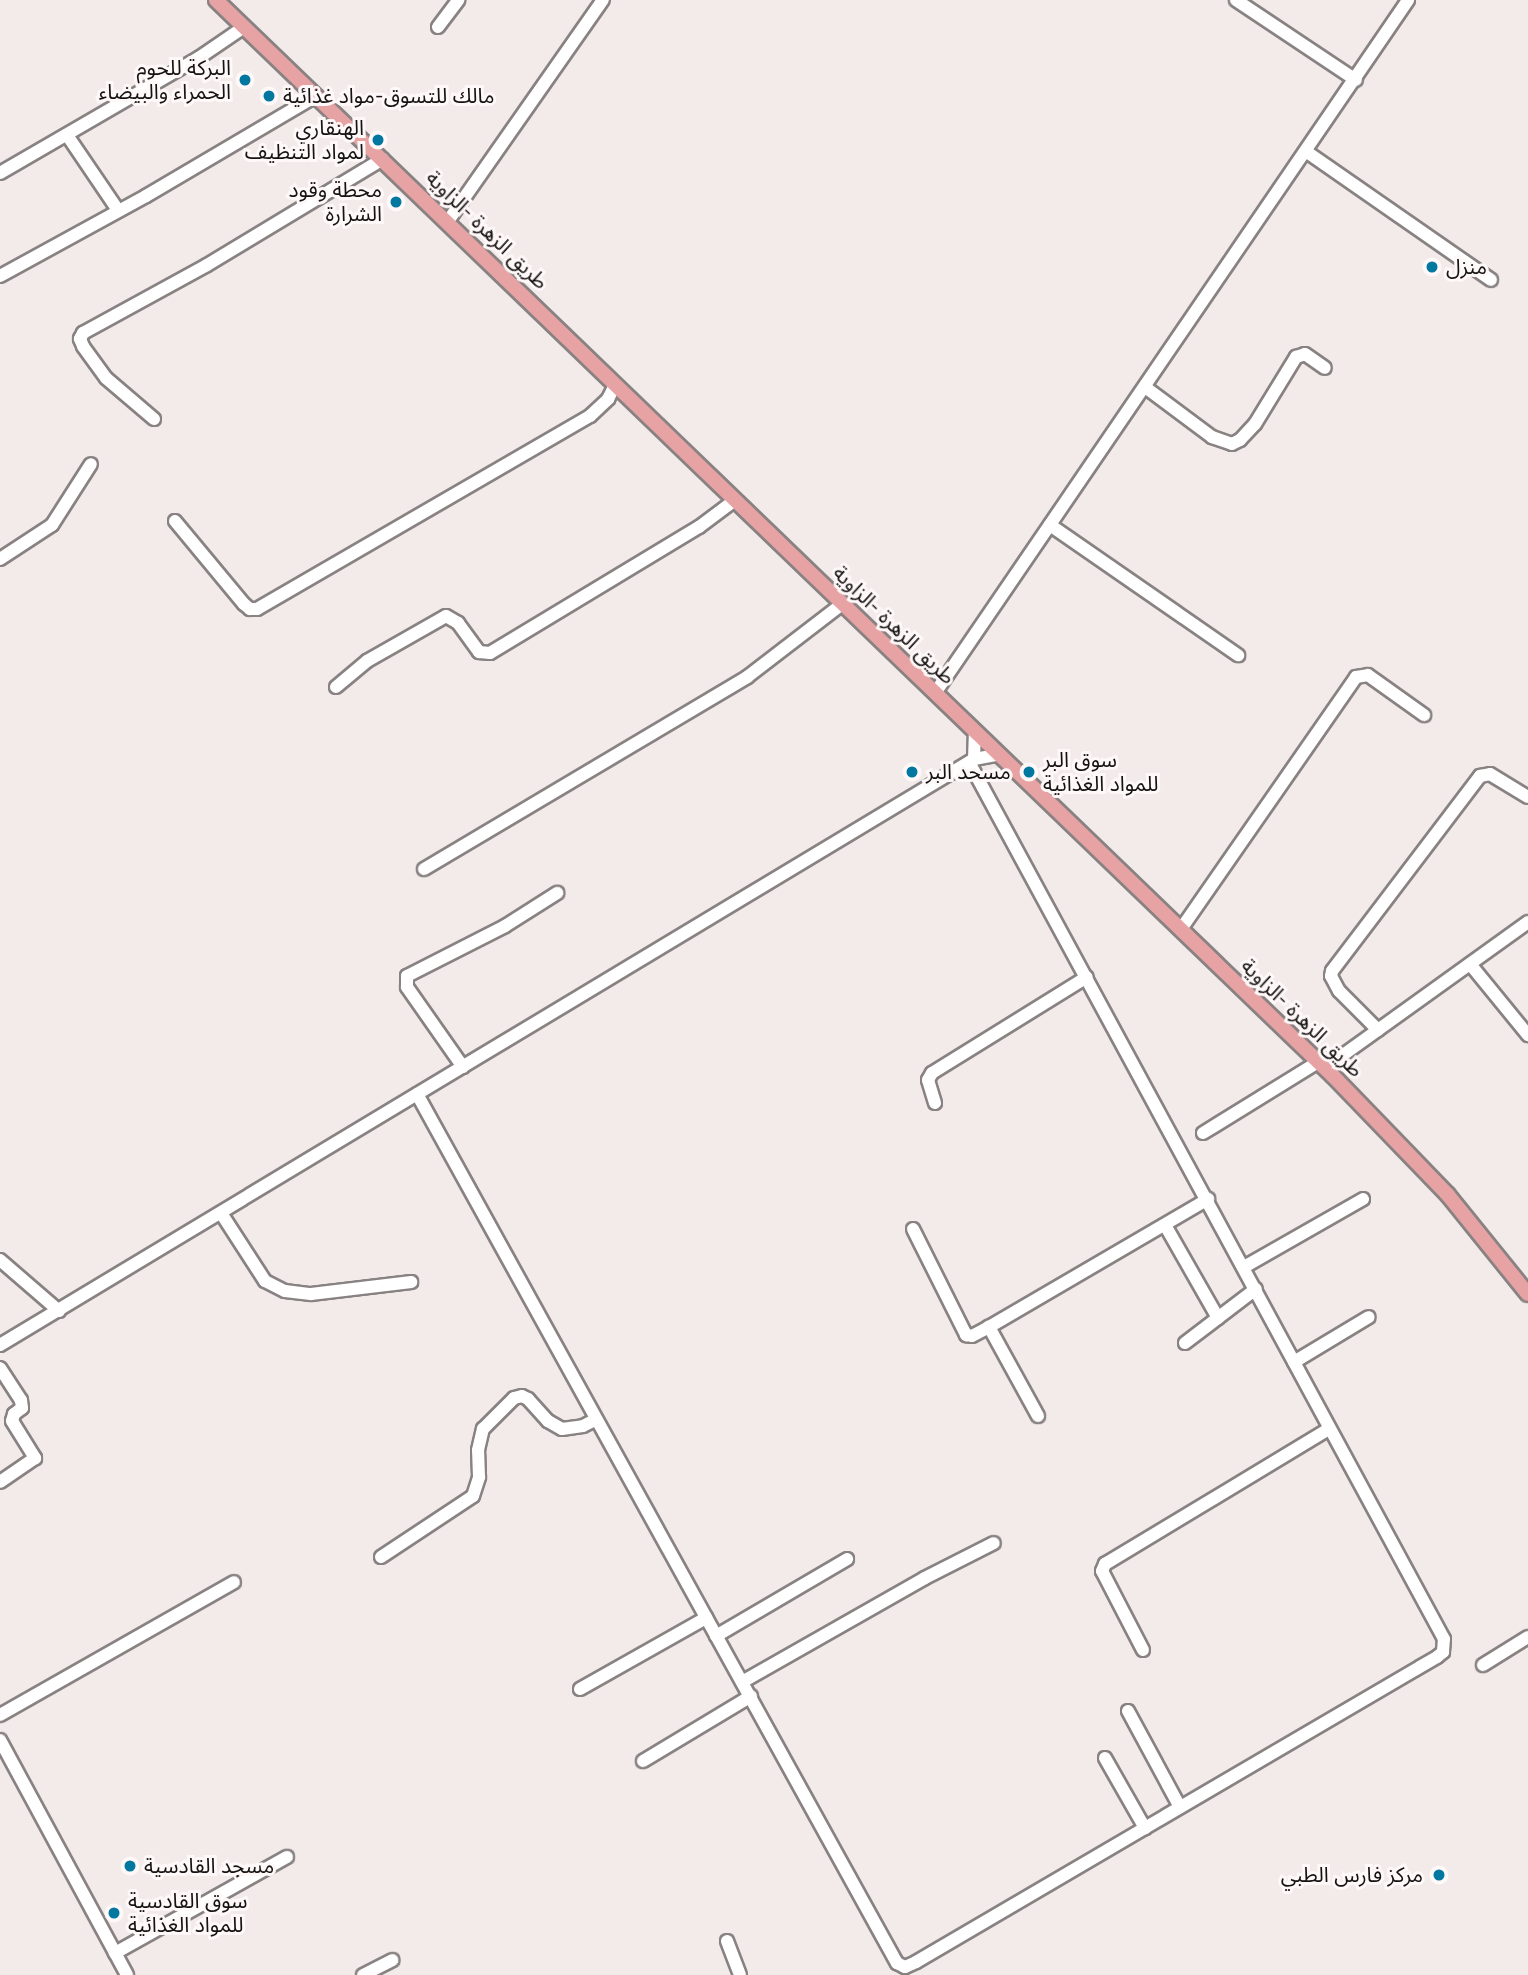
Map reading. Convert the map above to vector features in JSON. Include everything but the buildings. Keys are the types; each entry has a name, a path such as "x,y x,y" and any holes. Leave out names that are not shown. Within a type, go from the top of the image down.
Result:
{"main road":[{"name":"طريق الزهرة -الزاوية","path":"216,0 314,97 448,221 996,755 1333,1076 1448,1195 1528,1294"}],"street":[{"path":"438,27 458,0"},
{"path":"448,221 603,0"},
{"path":"1236,0 1356,80"},
{"path":"935,693 1307,152 1408,0"},
{"path":"0,173 200,57 244,27"},
{"path":"0,276 314,97"},
{"path":"67,135 118,210"},
{"path":"1307,152 1491,280"},
{"path":"153,419 106,378 83,346 80,339 83,334 207,265 383,159"},
{"path":"1145,387 1212,437 1231,444 1240,440 1255,424 1296,357 1305,354 1325,368"},
{"path":"175,521 244,604 250,609 257,609 590,416 608,399 615,385"},
{"path":"0,559 52,525 91,464"},
{"path":"336,687 368,661 446,616 458,623 479,652 490,653 699,527 735,500"},
{"path":"1050,526 1238,655"},
{"path":"424,869 747,677 842,604"},
{"path":"1181,929 1356,677 1368,674 1424,715"},
{"path":"416,1094 595,1420 751,1696 892,1960 901,1965 916,1962 1443,1652 1444,1639 971,761 975,733"},
{"path":"0,1345 971,761 996,755"},
{"path":"1378,1030 1339,991 1331,976 1332,971 1480,776 1490,775 1528,797"},
{"path":"464,1067 407,987 407,976 505,926 557,893"},
{"path":"1203,1133 1318,1062 1343,1055 1528,922"},
{"path":"1470,964 1528,1035"},
{"path":"935,1103 928,1080 932,1073 1087,977"},
{"path":"1333,1076 1343,1055"},
{"path":"913,1229 966,1335 972,1336 1208,1199"},
{"path":"1244,1267 1363,1199"},
{"path":"220,1213 265,1281 285,1291 311,1294 411,1282"},
{"path":"1165,1225 1218,1318"},
{"path":"0,1260 59,1311"},
{"path":"1185,1343 1256,1289"},
{"path":"1294,1362 1369,1317"},
{"path":"989,1327 1038,1416"},
{"path":"0,1368 22,1408 14,1414 12,1421 35,1458 0,1482"},
{"path":"380,1557 473,1496 480,1477 478,1450 483,1429 514,1398 522,1396 528,1399 548,1421 562,1429 583,1426 595,1420"},
{"path":"1143,1650 1102,1571 1105,1564 1329,1429"},
{"path":"742,1682 925,1578 994,1543"},
{"path":"716,1636 847,1559"},
{"path":"0,1715 234,1581"},
{"path":"580,1689 706,1618"},
{"path":"1483,1665 1528,1637"},
{"path":"643,1762 751,1696"},
{"path":"1128,1711 1180,1807"},
{"path":"0,1740 127,1975"},
{"path":"1105,1758 1145,1828"},
{"path":"115,1953 287,1857"},
{"path":"727,1941 740,1975"},
{"path":"363,1975 392,1960"}],"place":[{"name":"البركة للحوم الحمراء والبيضاء","path":"245,80"},
{"name":"مالك للتسوق-مواد غذائية","path":"269,96"},
{"name":"الهنقاري لمواد التنظيف","path":"378,140"},
{"name":"محطة وقود الشرارة","path":"396,202"},
{"name":"منزل","path":"1432,267"},
{"name":"مسحد البر","path":"912,772"},
{"name":"سوق البر للمواد الغذائية","path":"1029,772"},
{"name":"مسجد القادسية","path":"130,1866"},
{"name":"مركز فارس الطبي","path":"1439,1875"},
{"name":"سوق القادسية للمواد الغذائية","path":"114,1913"}]}
